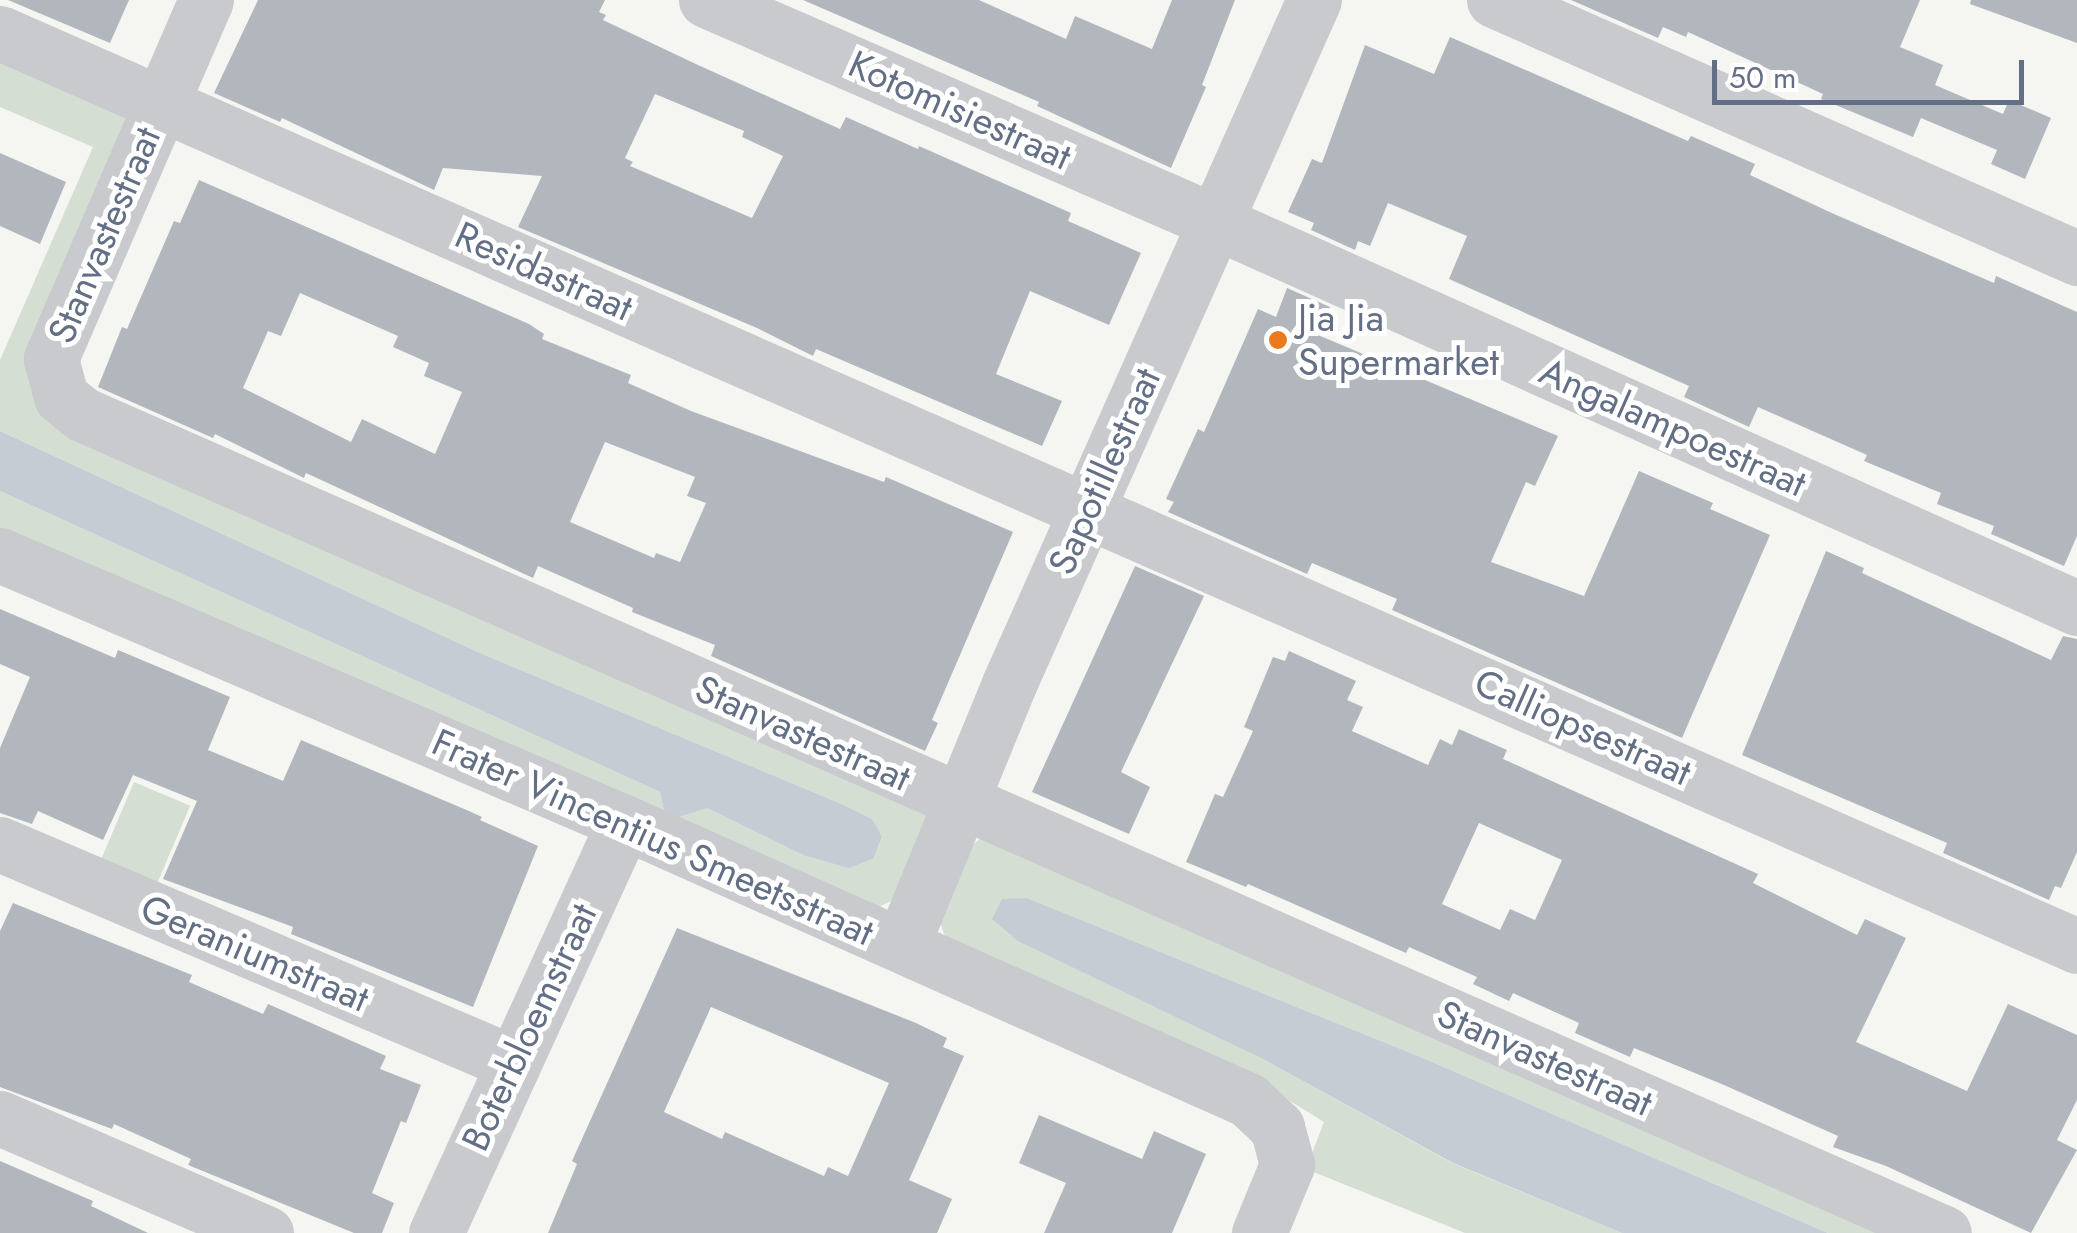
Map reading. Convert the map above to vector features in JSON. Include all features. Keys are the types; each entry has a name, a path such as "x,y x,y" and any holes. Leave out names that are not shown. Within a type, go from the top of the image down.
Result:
{"street":[{"name":"Stanvastestraat","path":"206,0 51,359 61,397 82,414 1944,1233"},
{"name":"Kotomisiestraat","path":"706,0 1214,221"},
{"name":"Sapotillestraat","path":"902,945 959,802 1314,0"},
{"path":"1494,0 2077,258"},
{"name":"Residastraat","path":"0,33 1088,508"},
{"name":"Angalampoestraat","path":"1214,221 2077,608"},
{"name":"Calliopsestraat","path":"1088,508 2077,946"},
{"name":"Frater Vincentius Smeetsstraat","path":"0,555 624,822 1248,1100 1278,1127 1287,1166 1259,1233"},
{"name":"Boterbloemstraat","path":"436,1233 624,822"},
{"name":"Geraniumstraat","path":"0,844 511,1062"},
{"path":"0,1118 266,1233"}],"shaded area":[{"path":"0,48 122,110 127,126 40,365 931,814 907,894 874,909 0,533 0,491 660,792 664,811 707,808 803,855 874,858 882,838 872,819 844,805 480,653 0,431 0,360 93,147 0,107"},
{"path":"0,431 480,653 844,805 872,819 882,837 874,858 849,868 803,855 707,808 678,817 664,811 660,792 0,491"},
{"path":"134,782 190,806 153,892 97,869"},
{"path":"992,830 1907,1233 1828,1233 1423,1058 1027,898 1259,1057 1452,1163 1622,1233 1465,1233 1306,1169 1324,1122 1264,1085 954,948 943,932 937,910 963,852"},
{"path":"1027,898 1423,1058 1828,1233 1622,1233 1453,1163 1259,1057 1018,941 992,919 1002,899"}],"building":[{"path":"8,0 129,0 110,43"},
{"path":"258,0 605,0 599,12 606,15 603,20 698,65 840,129 846,117 918,149 919,146 1071,213 1068,221 1141,253 1109,325 1030,291 996,374 1062,401 1042,446 816,349 813,356 757,328 518,227 542,176 443,168 434,190 282,118 280,122 214,93","holes":["655,94 744,131 742,137 783,156 752,218 630,166 633,162 625,158"]},
{"path":"803,0 979,0 1066,39 1075,16 1152,49 1172,0 1235,0 1202,85 1206,87 1171,168 1037,106 1039,102"},
{"path":"1571,0 1920,0 1900,47 1943,65 1935,85 2003,114 2009,100 2051,118 2025,179 1991,164 1997,150 1921,118 1913,137 1821,99 1823,94 1688,32 1686,37 1663,27 1658,38"},
{"path":"1971,0 2077,0 2077,43 1970,4"},
{"path":"1450,37 1688,141 1691,136 1755,164 1750,175 1834,214 1994,283 1996,276 2077,312 2077,536 2064,566 1991,534 1994,526 1937,504 1941,493 1864,461 1867,455 1758,407 1749,427 1684,397 1689,386 1449,279 1467,236 1388,203 1370,246 1358,241 1355,250 1311,230 1314,223 1288,212 1312,159 1322,163 1365,45 1434,74"},
{"path":"0,153 66,182 40,244 0,226"},
{"path":"199,180 529,324 544,334 542,339 631,375 628,383 691,411 884,482 886,477 1013,532 932,720 938,723 925,751 711,656 715,645 632,612 633,608 538,566 533,578 306,473 304,478 215,434 213,438 98,387 122,327 127,329 174,221 180,223","holes":["300,293 398,336 393,347 429,363 424,376 462,392 435,454 362,419 351,442 243,388 268,331 281,336","605,442 695,477 687,496 706,503 680,562 656,553 654,558 570,522"]},
{"path":"1287,288 1330,307 1318,335 1558,436 1535,486 1526,482 1491,562 1584,596 1639,471 1713,503 1710,509 1770,535 1682,738 1392,610 1397,599 1312,563 1307,574 1168,512 1174,502 1166,499 1198,429 1204,432 1258,309 1276,317"},
{"path":"1826,551 1864,568 1862,573 2051,660 2063,636 2077,639 2077,852 2061,888 2055,886 2049,900 1943,853 1947,843 1742,755"},
{"path":"1135,566 1204,596 1121,772 1150,787 1129,834 1032,792"},
{"path":"0,609 115,658 118,650 230,697 208,750 283,781 301,740 469,811 482,817 480,820 538,846 473,1007 291,934 293,927 163,879 197,801 133,775 103,840 38,811 32,824 0,813 0,748 30,677 0,664"},
{"path":"1289,651 1356,681 1347,700 1363,707 1352,731 1428,765 1440,739 1452,745 1459,729 1507,750 1503,759 1758,874 1753,883 1857,935 1865,919 1906,938 1856,1042 1967,1091 2008,1004 2077,1035 2077,1100 2057,1140 2077,1150 2031,1233 1886,1166 1833,1147 1838,1136 1724,1085 1634,1048 1630,1057 1575,1033 1579,1023 1513,993 1509,1001 1473,984 1477,977 1409,947 1406,953 1248,884 1246,887 1186,862 1215,794 1223,797 1253,731 1244,727 1273,657 1285,661","holes":["1479,823 1562,860 1535,920 1510,909 1500,930 1442,904"]},
{"path":"13,903 192,975 189,982 263,1014 268,1004 386,1056 380,1069 421,1085 406,1123 401,1121 372,1193 394,1203 382,1233 354,1233 188,1165 191,1159 114,1124 112,1129 0,1087 0,931"},
{"path":"677,928 916,1023 947,1038 943,1047 964,1056 909,1180 952,1199 937,1233 548,1233 577,1164 572,1161","holes":["711,1007 889,1083 848,1176 828,1167 824,1176 725,1132 722,1139 664,1112"]},
{"path":"1039,1115 1142,1159 1154,1131 1206,1154 1172,1233 1044,1233 1066,1183 1019,1163"},
{"path":"0,1161 93,1201 91,1206 148,1233 0,1233"}],"place":[{"name":"Jia Jia Supermarket","path":"1278,340"}]}
